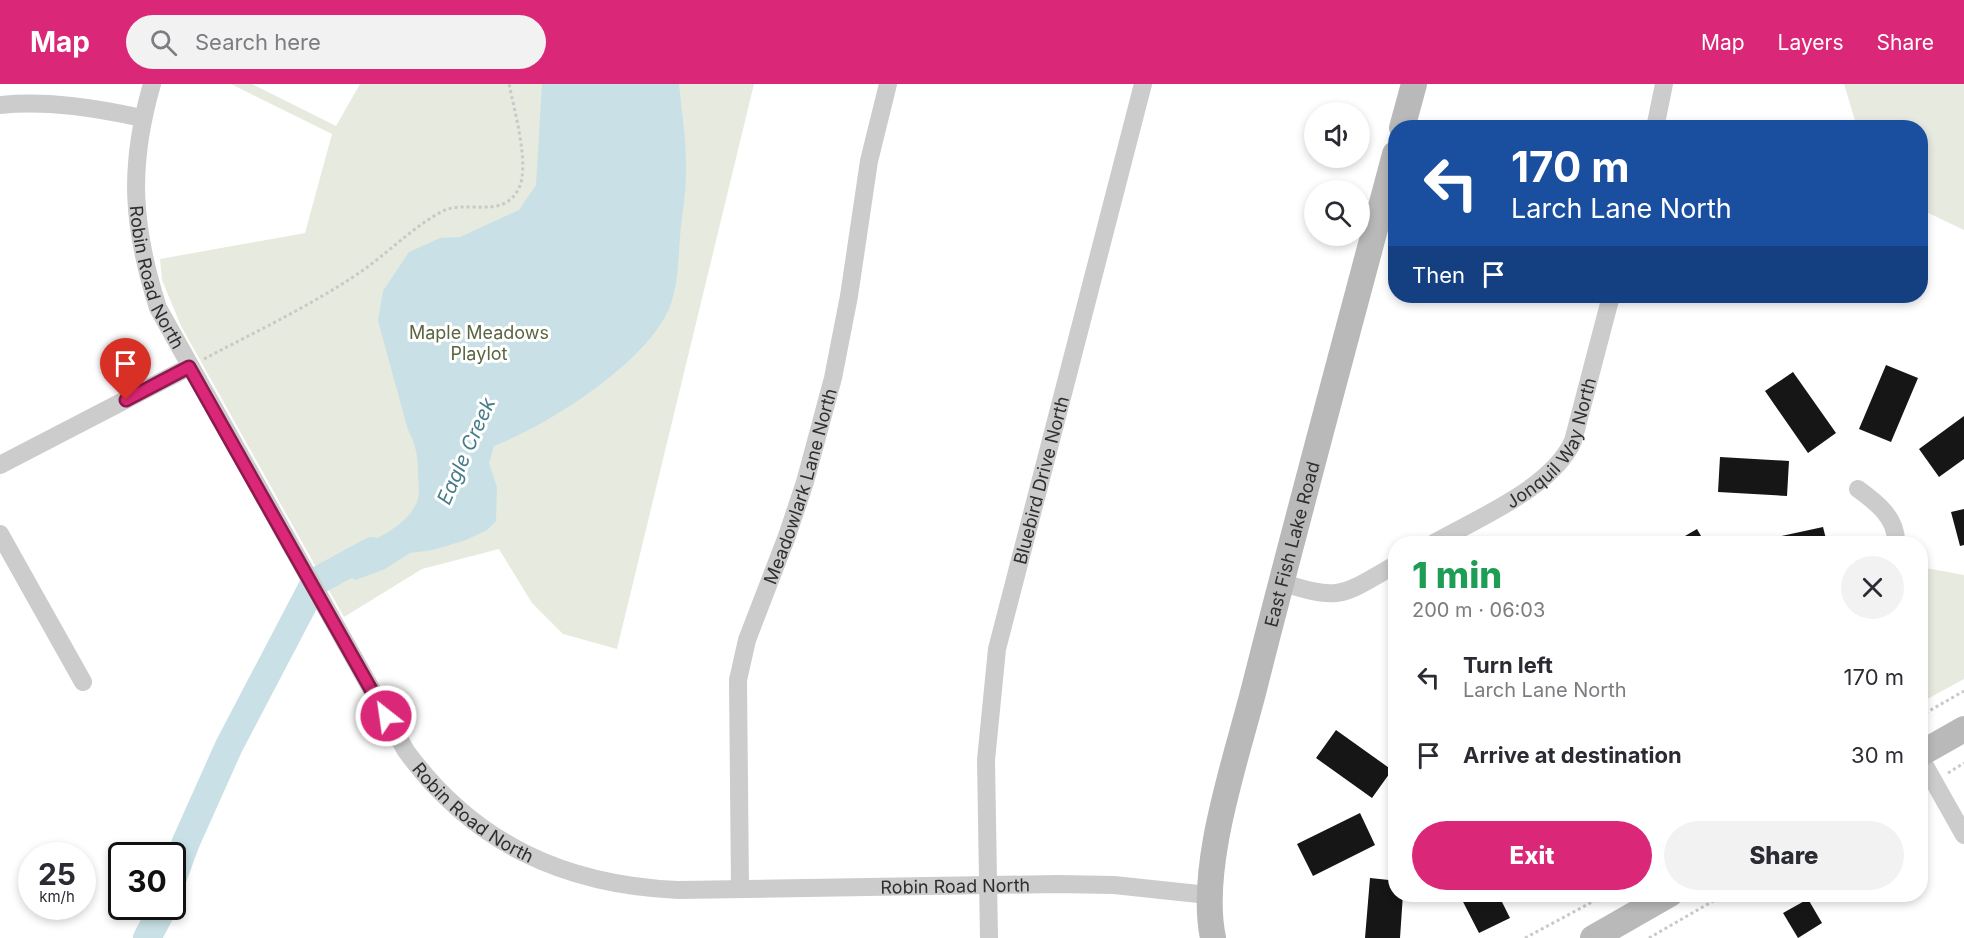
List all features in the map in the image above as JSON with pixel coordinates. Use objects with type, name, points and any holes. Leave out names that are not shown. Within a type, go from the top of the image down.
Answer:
[{"type":"street","name":"Robin Road North","points":[[152,84],[142,118],[135,175],[136,221],[144,265],[158,308],[406,751],[440,791],[472,820],[510,845],[549,865],[589,879],[633,888],[1114,885],[1208,896]]},
{"type":"street","name":"Meadowlark Lane North","points":[[740,888],[738,680],[747,640],[805,482],[833,378],[846,314],[867,171],[888,84]]},
{"type":"street","name":"Bluebird Drive North","points":[[989,938],[986,760],[997,649],[1143,84]]},
{"type":"street","points":[[1404,120],[1414,84]]},
{"type":"street","points":[[1657,120],[1664,84]]},
{"type":"street","points":[[0,105],[17,103],[70,106],[142,118]]},
{"type":"street","name":"East Fish Lake Road","points":[[1213,938],[1208,896],[1209,874],[1221,819],[1281,582],[1388,180]]},
{"type":"street","name":"Jonquil Way North","points":[[1446,536],[1540,482],[1566,456],[1573,441],[1609,303]]},
{"type":"street","points":[[0,465],[189,367]]},
{"type":"street","points":[[1858,489],[1880,505],[1887,514],[1896,536]]},
{"type":"street","points":[[0,534],[83,682]]},
{"type":"street","points":[[1281,582],[1317,594],[1331,595],[1357,587],[1388,569]]},
{"type":"street","points":[[1928,751],[1964,729]]},
{"type":"street","points":[[1928,770],[1964,835]]},
{"type":"street","points":[[1593,938],[1650,902]]},
{"type":"path","points":[[189,367],[328,293],[444,210],[498,207],[509,201],[519,187],[523,172],[509,84]]},
{"type":"path","points":[[1928,711],[1964,691]]},
{"type":"path","points":[[1525,938],[1591,902]]},
{"type":"path","points":[[1649,938],[1711,902]]},
{"type":"green space","name":"Maple Meadows Playlot","points":[[231,84],[252,84],[336,126],[360,84],[754,84],[617,649],[563,634],[532,603],[499,549],[422,569],[344,617],[181,326],[162,280],[160,259],[305,233],[332,134]]},
{"type":"green space","points":[[1844,84],[1964,84],[1964,230],[1928,213],[1928,120],[1855,120]]},
{"type":"green space","points":[[1928,568],[1964,575],[1964,679],[1928,699]]},
{"type":"water","points":[[542,84],[679,84],[685,141],[686,183],[677,275],[668,311],[656,331],[638,352],[592,391],[540,424],[494,446],[489,463],[497,487],[496,521],[487,530],[466,540],[433,550],[410,553],[385,569],[356,580],[337,570],[346,552],[366,544],[399,525],[414,508],[419,495],[416,451],[378,321],[383,291],[409,252],[440,238],[460,237],[519,210],[536,185]]},
{"type":"building","points":[[1886,365],[1918,378],[1891,442],[1859,429]]},
{"type":"building","points":[[1793,372],[1836,433],[1808,453],[1765,391]]},
{"type":"building","points":[[1964,416],[1964,459],[1939,477],[1919,449]]},
{"type":"building","points":[[1720,457],[1789,461],[1787,496],[1718,492]]},
{"type":"building","points":[[1964,509],[1964,545],[1960,546],[1951,512]]},
{"type":"building","points":[[1823,527],[1825,536],[1782,536]]},
{"type":"building","points":[[1697,529],[1701,536],[1685,536]]},
{"type":"building","points":[[1336,730],[1388,767],[1388,776],[1372,798],[1316,758]]},
{"type":"building","points":[[1360,813],[1375,845],[1313,876],[1297,844]]},
{"type":"building","points":[[1370,878],[1388,880],[1388,902],[1402,902],[1400,938],[1365,938]]},
{"type":"building","points":[[1463,902],[1502,902],[1510,918],[1479,933]]},
{"type":"building","points":[[1803,902],[1810,902],[1822,923],[1798,938],[1783,913]]},
{"type":"waterway","name":"Eagle Creek","points":[[186,842],[229,746],[315,582],[372,551]]},
{"type":"waterway","name":"Eagle Creek","points":[[147,938],[157,920]]},
{"type":"route","points":[[126,400],[189,367],[386,716]]}]
